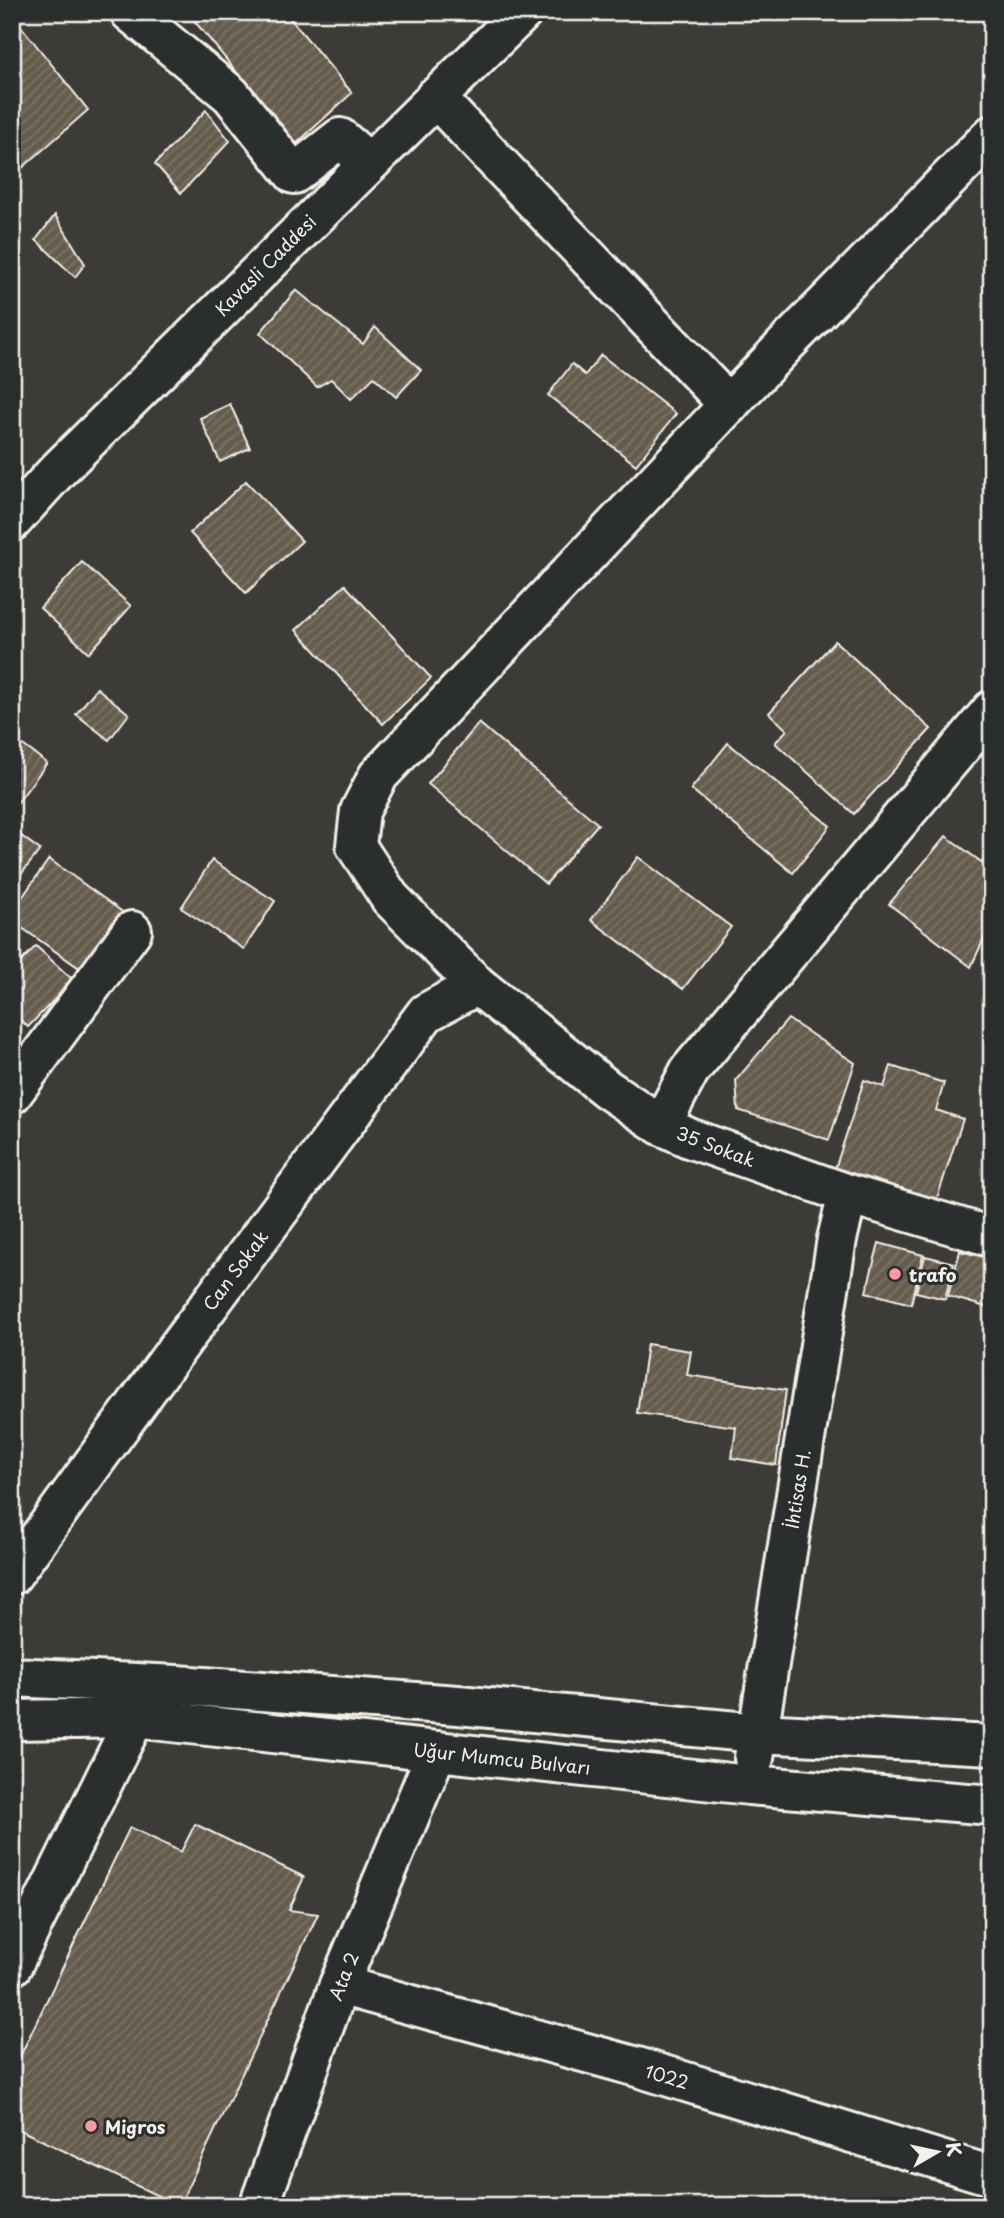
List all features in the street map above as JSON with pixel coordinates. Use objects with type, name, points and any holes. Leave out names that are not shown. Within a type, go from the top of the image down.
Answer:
[{"type":"street","points":[[130,12],[232,95],[294,174],[340,138],[369,163]]},
{"type":"street","name":"Kavasli Caddesi","points":[[15,512],[523,12]]},
{"type":"street","points":[[435,97],[729,405]]},
{"type":"street","name":"35 Sokak","points":[[992,135],[729,405],[378,776],[360,811],[356,846],[390,898],[477,985],[607,1088],[661,1125],[689,1138],[848,1194],[992,1237]]},
{"type":"street","points":[[661,1125],[690,1070],[992,710]]},
{"type":"street","points":[[12,1094],[132,931]]},
{"type":"street","name":"Can Sokak","points":[[12,1575],[426,1013],[477,985]]},
{"type":"street","name":"İhtisas H.","points":[[749,1785],[835,1252],[848,1194]]},
{"type":"street","points":[[12,1677],[177,1685],[458,1705],[758,1733],[992,1745]]},
{"type":"street","points":[[12,1966],[135,1718]]},
{"type":"street","name":"Uğur Mumcu Bulvarı","points":[[12,1720],[135,1718],[749,1785],[992,1805]]},
{"type":"street","name":"Ata 2","points":[[259,2206],[339,1985],[437,1751]]},
{"type":"street","name":"1022","points":[[339,1985],[634,2066],[992,2176]]},
{"type":"building","points":[[187,12],[285,12],[352,93],[296,144]]},
{"type":"building","points":[[12,15],[88,110],[12,177]]},
{"type":"building","points":[[206,110],[230,141],[181,193],[155,164]]},
{"type":"building","points":[[55,215],[85,264],[75,277],[36,240]]},
{"type":"building","points":[[296,290],[363,344],[375,327],[421,370],[396,397],[374,377],[351,399],[331,379],[317,387],[260,333]]},
{"type":"building","points":[[601,355],[676,414],[636,465],[548,395],[572,364],[585,375]]},
{"type":"building","points":[[230,404],[250,448],[220,462],[200,418]]},
{"type":"building","points":[[246,481],[302,541],[246,593],[190,533]]},
{"type":"building","points":[[82,562],[131,606],[89,653],[40,608]]},
{"type":"building","points":[[345,585],[431,678],[383,724],[296,630]]},
{"type":"building","points":[[835,641],[931,729],[854,814],[775,743],[787,730],[769,713]]},
{"type":"building","points":[[97,688],[129,714],[109,740],[76,714]]},
{"type":"building","points":[[479,723],[598,824],[546,884],[428,784]]},
{"type":"building","points":[[12,737],[47,763],[12,810]]},
{"type":"building","points":[[728,743],[830,826],[793,873],[691,789]]},
{"type":"building","points":[[12,829],[40,850],[12,886]]},
{"type":"building","points":[[946,836],[992,870],[992,921],[971,967],[889,904]]},
{"type":"building","points":[[638,857],[731,927],[683,989],[591,920]]},
{"type":"building","points":[[49,859],[128,916],[88,974],[12,921],[12,912]]},
{"type":"building","points":[[212,860],[275,901],[244,949],[181,908]]},
{"type":"building","points":[[36,946],[73,980],[28,1027],[12,1012],[12,971]]},
{"type":"building","points":[[788,1019],[855,1063],[829,1140],[738,1110],[736,1080]]},
{"type":"building","points":[[891,1066],[944,1083],[936,1110],[963,1119],[935,1205],[834,1172],[864,1080],[884,1087]]},
{"type":"building","name":"trafo","points":[[879,1243],[923,1255],[911,1304],[866,1292]]},
{"type":"building","points":[[960,1251],[992,1259],[992,1309],[948,1296]]},
{"type":"building","points":[[925,1256],[954,1263],[945,1299],[916,1292]]},
{"type":"building","points":[[647,1344],[691,1351],[687,1375],[786,1390],[776,1465],[732,1458],[736,1427],[637,1413]]},
{"type":"building","points":[[195,1824],[304,1877],[289,1910],[318,1914],[179,2206],[12,2126],[12,2073],[130,1827],[181,1852]]},
{"type":"place","name":"trafo","points":[[895,1274]]},
{"type":"place","name":"Migros","points":[[91,2126]]}]
